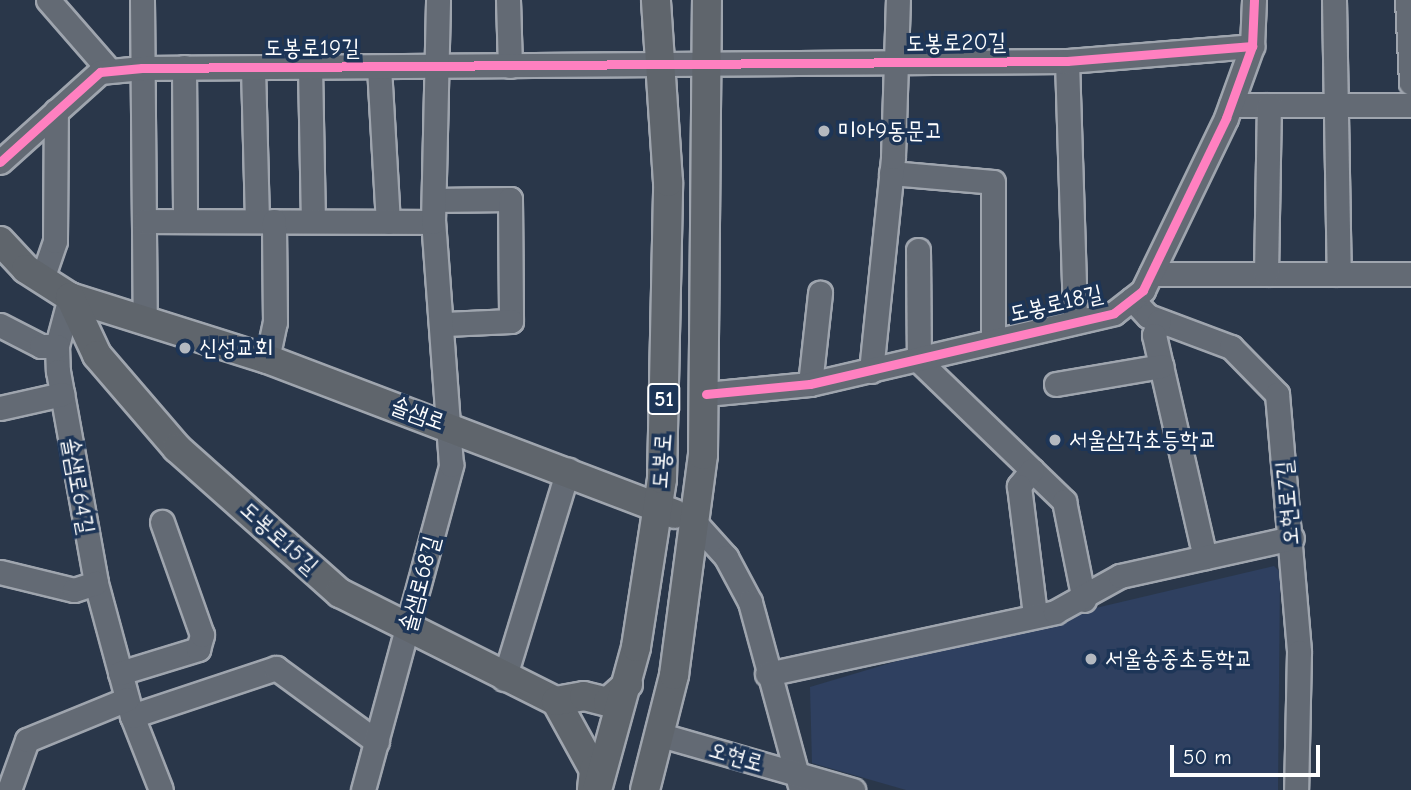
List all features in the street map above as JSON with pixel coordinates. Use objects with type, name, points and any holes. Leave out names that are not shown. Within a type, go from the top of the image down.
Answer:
[{"type":"main road","name":"도봉로","points":[[594,790],[628,684],[658,508],[668,182],[656,0]]},
{"type":"main road","name":"도봉로","points":[[645,790],[661,735],[698,526],[706,394],[707,0]]},
{"type":"main road","name":"솔샘로","points":[[0,241],[42,279],[70,297],[145,318],[267,359],[446,424],[568,470],[698,526]]},
{"type":"main road","name":"도봉로15길","points":[[70,297],[97,355],[177,447],[340,593],[504,679],[556,701]]},
{"type":"main road","points":[[594,790],[594,770],[556,701],[584,696],[608,702],[628,684]]},
{"type":"street","points":[[48,0],[110,71]]},
{"type":"street","points":[[142,0],[145,318]]},
{"type":"street","name":"솔샘로68길","points":[[359,788],[377,742],[451,466],[446,424],[445,324],[433,211],[439,67],[438,0]]},
{"type":"street","points":[[508,0],[510,66]]},
{"type":"street","points":[[871,371],[891,173],[899,63],[898,0]]},
{"type":"street","name":"도봉로18길","points":[[706,394],[810,384],[919,361],[993,338],[1114,313],[1132,299],[1151,274],[1231,105],[1252,46],[1254,0]]},
{"type":"street","points":[[1334,0],[1340,105],[1339,274]]},
{"type":"street","points":[[1407,0],[1411,83]]},
{"type":"street","name":"도봉로20길","points":[[659,64],[1067,61],[1252,46]]},
{"type":"street","name":"도봉로18길","points":[[1067,61],[1075,321]]},
{"type":"street","name":"도봉로19길","points":[[0,162],[100,72],[142,68],[659,64]]},
{"type":"street","name":"도봉로19길","points":[[310,67],[313,221]]},
{"type":"street","name":"도봉로19길","points":[[379,67],[388,222]]},
{"type":"street","points":[[184,68],[185,221]]},
{"type":"street","name":"도봉로19길","points":[[253,68],[265,221]]},
{"type":"street","points":[[1231,105],[1411,105]]},
{"type":"street","points":[[1266,274],[1269,105]]},
{"type":"street","points":[[42,279],[55,241],[56,111]]},
{"type":"street","points":[[891,173],[993,182],[993,338]]},
{"type":"street","points":[[145,221],[388,222],[433,211],[510,199],[511,321],[445,324]]},
{"type":"street","points":[[265,221],[275,322],[267,359]]},
{"type":"street","points":[[918,250],[919,361],[1064,501],[1084,600]]},
{"type":"street","points":[[1151,274],[1411,274]]},
{"type":"street","points":[[810,384],[820,293]]},
{"type":"street","name":"솔샘로64길","points":[[70,297],[57,346],[62,394],[96,583],[130,708],[161,790]]},
{"type":"street","name":"오현로7길","points":[[1132,299],[1159,321],[1231,347],[1277,394],[1292,538],[1299,652],[1296,790]]},
{"type":"street","points":[[1159,321],[1154,335],[1205,557]]},
{"type":"street","points":[[0,325],[41,345],[57,346]]},
{"type":"street","points":[[1056,384],[1161,366]]},
{"type":"street","points":[[0,408],[62,394]]},
{"type":"street","points":[[504,679],[568,470]]},
{"type":"street","points":[[1032,470],[1019,486],[1035,614]]},
{"type":"street","points":[[120,673],[198,649],[202,635],[162,522]]},
{"type":"street","points":[[698,526],[739,579],[799,782]]},
{"type":"street","points":[[767,674],[1035,614],[1084,600],[1120,576],[1292,538]]},
{"type":"street","points":[[0,572],[74,590],[96,583]]},
{"type":"street","points":[[9,790],[27,740],[130,708],[276,668],[377,742]]},
{"type":"street","name":"오현로","points":[[661,735],[799,782],[853,790]]},
{"type":"shaded area","name":"서울송중초등학교","points":[[1274,566],[1280,572],[1278,790],[906,790],[812,763],[810,687],[998,631]]},
{"type":"cycle path","points":[[706,394],[810,384],[1114,313],[1143,290],[1226,118],[1252,46],[1254,0]]},
{"type":"cycle path","points":[[0,162],[100,72],[142,68],[1067,61],[1252,46]]},
{"type":"place","name":"미아9동문고","points":[[824,131]]},
{"type":"place","name":"신성교회","points":[[185,348]]},
{"type":"place","name":"서울삼각초등학교","points":[[1055,440]]},
{"type":"place","name":"서울송중초등학교","points":[[1091,659]]}]
